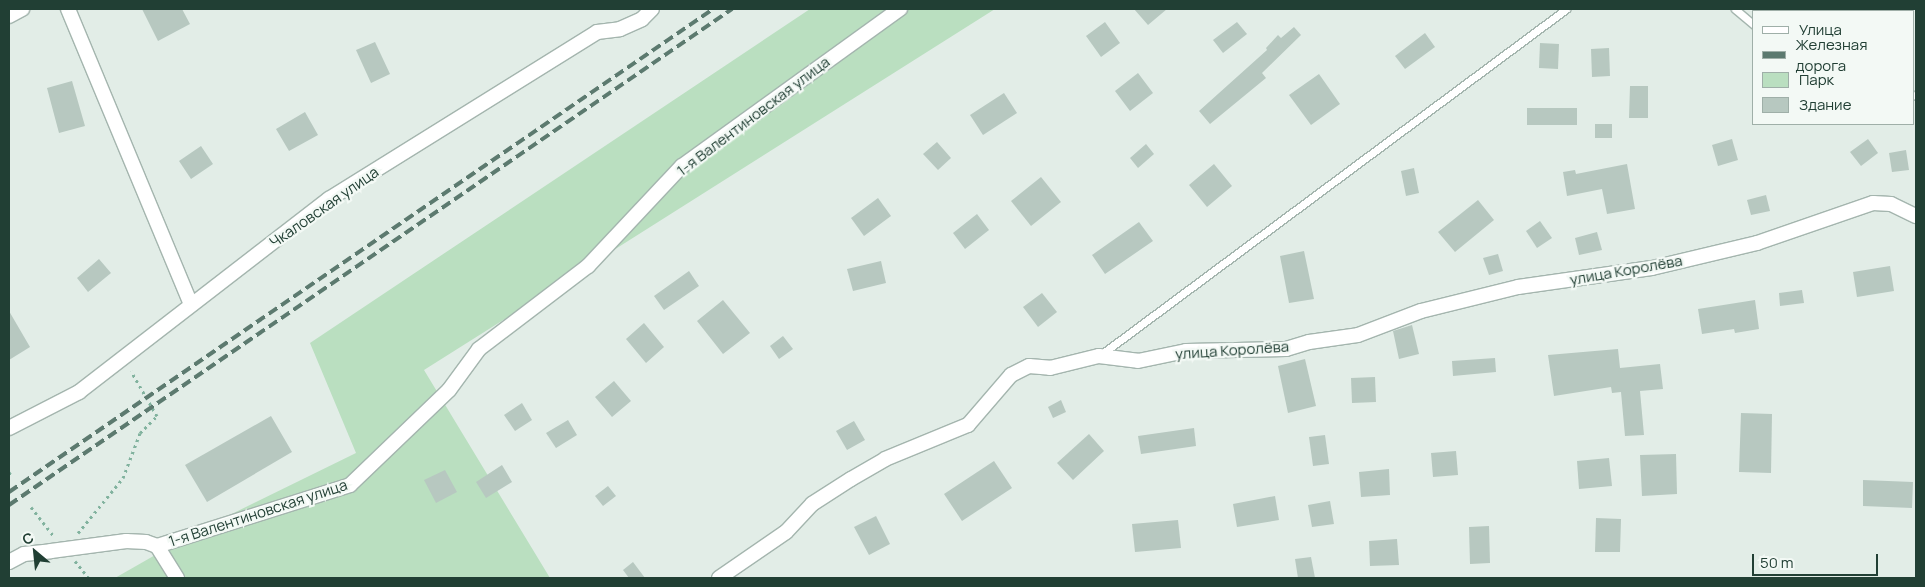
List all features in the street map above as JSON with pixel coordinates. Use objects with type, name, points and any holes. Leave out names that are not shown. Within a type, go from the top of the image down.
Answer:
[{"type":"street","points":[[9,16],[22,9]]},
{"type":"street","points":[[68,9],[191,304]]},
{"type":"street","name":"Чкаловская улица","points":[[9,428],[79,392],[191,304],[329,200],[597,32],[620,29],[642,19],[652,9]]},
{"type":"street","name":"1-я Валентиновская улица","points":[[157,546],[350,485],[449,390],[479,349],[588,266],[682,166],[900,9]]},
{"type":"street","name":"улица Королёва","points":[[719,578],[786,532],[812,504],[850,479],[885,459],[968,425],[1011,375],[1029,366],[1050,368],[1099,356],[1138,361],[1186,351],[1286,349],[1309,342],[1358,335],[1421,311],[1518,287],[1652,268],[1757,244],[1873,203],[1891,204],[1916,216]]},
{"type":"street","points":[[9,562],[24,554],[126,541],[157,546],[177,578]]},
{"type":"lane","points":[[1099,356],[1566,9]]},
{"type":"lane","points":[[1735,9],[1752,23]]},
{"type":"path","points":[[31,507],[65,549],[123,478],[140,433],[157,416],[137,386]]},
{"type":"green space","points":[[810,9],[995,9],[424,370],[550,578],[115,578],[199,530],[356,453],[310,343]]},
{"type":"building","points":[[142,9],[182,9],[190,24],[158,41]]},
{"type":"building","points":[[1134,9],[1167,9],[1148,25]]},
{"type":"building","points":[[1105,22],[1120,43],[1101,57],[1086,36]]},
{"type":"building","points":[[1237,22],[1247,34],[1223,53],[1213,40]]},
{"type":"building","points":[[1294,27],[1301,35],[1262,73],[1266,78],[1210,124],[1199,111],[1267,50],[1266,48],[1278,35],[1281,38]]},
{"type":"building","points":[[1425,33],[1435,47],[1405,69],[1395,56]]},
{"type":"building","points":[[375,42],[390,74],[371,83],[356,50]]},
{"type":"building","points":[[1540,43],[1559,44],[1558,69],[1539,68]]},
{"type":"building","points":[[1609,48],[1610,76],[1592,77],[1591,49]]},
{"type":"building","points":[[1138,73],[1153,93],[1130,111],[1115,91]]},
{"type":"building","points":[[1319,74],[1340,104],[1311,125],[1289,95]]},
{"type":"building","points":[[72,81],[85,126],[59,133],[47,88]]},
{"type":"building","points":[[1630,86],[1648,86],[1648,118],[1629,118]]},
{"type":"building","points":[[1004,93],[1017,113],[983,135],[970,115]]},
{"type":"building","points":[[1527,108],[1577,108],[1577,125],[1527,125]]},
{"type":"building","points":[[305,112],[318,135],[289,151],[276,129]]},
{"type":"building","points":[[1595,124],[1612,124],[1612,138],[1595,138]]},
{"type":"building","points":[[1732,139],[1738,160],[1718,166],[1712,145]]},
{"type":"building","points":[[1868,139],[1878,153],[1861,166],[1850,152]]},
{"type":"building","points":[[937,142],[951,158],[938,170],[923,154]]},
{"type":"building","points":[[1146,144],[1154,154],[1138,168],[1130,158]]},
{"type":"building","points":[[201,146],[213,164],[191,179],[179,161]]},
{"type":"building","points":[[1906,150],[1909,170],[1892,172],[1889,153]]},
{"type":"building","points":[[1214,164],[1232,186],[1207,207],[1189,185]]},
{"type":"building","points":[[1627,164],[1635,209],[1607,214],[1602,189],[1567,196],[1563,172],[1575,170],[1576,174]]},
{"type":"building","points":[[1414,168],[1419,193],[1406,196],[1401,171]]},
{"type":"building","points":[[1041,177],[1061,202],[1031,226],[1011,201]]},
{"type":"building","points":[[1766,195],[1770,211],[1751,215],[1747,200]]},
{"type":"building","points":[[878,198],[891,216],[864,236],[851,218]]},
{"type":"building","points":[[1478,200],[1494,220],[1455,252],[1438,232]]},
{"type":"building","points":[[977,214],[989,230],[965,249],[953,233]]},
{"type":"building","points":[[1540,221],[1552,238],[1537,248],[1526,231]]},
{"type":"building","points":[[1139,222],[1153,241],[1105,274],[1092,255]]},
{"type":"building","points":[[1597,232],[1602,250],[1579,255],[1575,238]]},
{"type":"building","points":[[1304,251],[1314,299],[1289,303],[1280,256]]},
{"type":"building","points":[[1498,254],[1503,271],[1489,275],[1483,258]]},
{"type":"building","points":[[99,259],[111,273],[88,292],[77,278]]},
{"type":"building","points":[[881,261],[886,283],[853,291],[847,269]]},
{"type":"building","points":[[1890,266],[1894,291],[1857,297],[1853,272]]},
{"type":"building","points":[[689,271],[699,286],[664,310],[654,296]]},
{"type":"building","points":[[1802,290],[1804,303],[1780,306],[1779,293]]},
{"type":"building","points":[[1042,293],[1057,312],[1038,327],[1023,307]]},
{"type":"building","points":[[723,300],[750,333],[723,354],[697,321]]},
{"type":"building","points":[[1755,300],[1759,329],[1735,333],[1734,329],[1702,334],[1698,309]]},
{"type":"building","points":[[9,311],[30,347],[9,360]]},
{"type":"building","points":[[644,323],[664,347],[646,363],[626,339]]},
{"type":"building","points":[[1412,325],[1419,354],[1399,359],[1393,331]]},
{"type":"building","points":[[783,336],[793,349],[779,359],[770,346]]},
{"type":"building","points":[[1618,349],[1620,368],[1660,364],[1663,389],[1640,391],[1644,435],[1625,436],[1621,392],[1612,393],[1611,387],[1554,396],[1548,355]]},
{"type":"building","points":[[1495,358],[1496,372],[1453,376],[1452,361]]},
{"type":"building","points":[[1305,359],[1316,406],[1288,413],[1278,366]]},
{"type":"building","points":[[1375,377],[1376,402],[1352,403],[1351,378]]},
{"type":"building","points":[[614,381],[631,401],[612,417],[595,397]]},
{"type":"building","points":[[1061,400],[1066,412],[1053,418],[1048,407]]},
{"type":"building","points":[[522,403],[532,420],[515,431],[504,415]]},
{"type":"building","points":[[1741,413],[1772,414],[1771,473],[1739,472]]},
{"type":"building","points":[[271,416],[292,452],[207,502],[185,465]]},
{"type":"building","points":[[568,420],[577,435],[556,448],[546,433]]},
{"type":"building","points":[[854,421],[865,440],[847,450],[836,431]]},
{"type":"building","points":[[1194,428],[1196,446],[1141,454],[1138,436]]},
{"type":"building","points":[[1089,434],[1104,451],[1073,480],[1057,463]]},
{"type":"building","points":[[1325,435],[1329,464],[1313,466],[1309,437]]},
{"type":"building","points":[[1456,451],[1458,475],[1433,477],[1431,453]]},
{"type":"building","points":[[1676,454],[1677,494],[1642,496],[1640,455]]},
{"type":"building","points":[[1609,458],[1612,486],[1579,489],[1577,461]]},
{"type":"building","points":[[994,461],[1012,488],[962,521],[944,494]]},
{"type":"building","points":[[502,465],[512,482],[486,498],[476,482]]},
{"type":"building","points":[[1389,469],[1390,495],[1361,497],[1359,472]]},
{"type":"building","points":[[445,470],[457,492],[436,503],[424,480]]},
{"type":"building","points":[[1863,480],[1913,482],[1912,508],[1863,506]]},
{"type":"building","points":[[608,486],[616,496],[603,506],[595,496]]},
{"type":"building","points":[[1275,496],[1279,520],[1237,527],[1233,504]]},
{"type":"building","points":[[1330,501],[1334,524],[1312,527],[1308,505]]},
{"type":"building","points":[[876,516],[890,544],[869,555],[854,527]]},
{"type":"building","points":[[1596,518],[1621,519],[1620,552],[1595,552]]},
{"type":"building","points":[[1178,520],[1181,548],[1135,552],[1132,524]]},
{"type":"building","points":[[1489,526],[1490,563],[1470,564],[1469,527]]},
{"type":"building","points":[[1397,539],[1399,565],[1370,566],[1369,541]]},
{"type":"building","points":[[1311,557],[1315,578],[1298,578],[1295,559]]},
{"type":"building","points":[[633,562],[645,578],[629,578],[623,570]]},
{"type":"railway","points":[[9,492],[713,9]]},
{"type":"railway","points":[[9,505],[732,9]]}]
